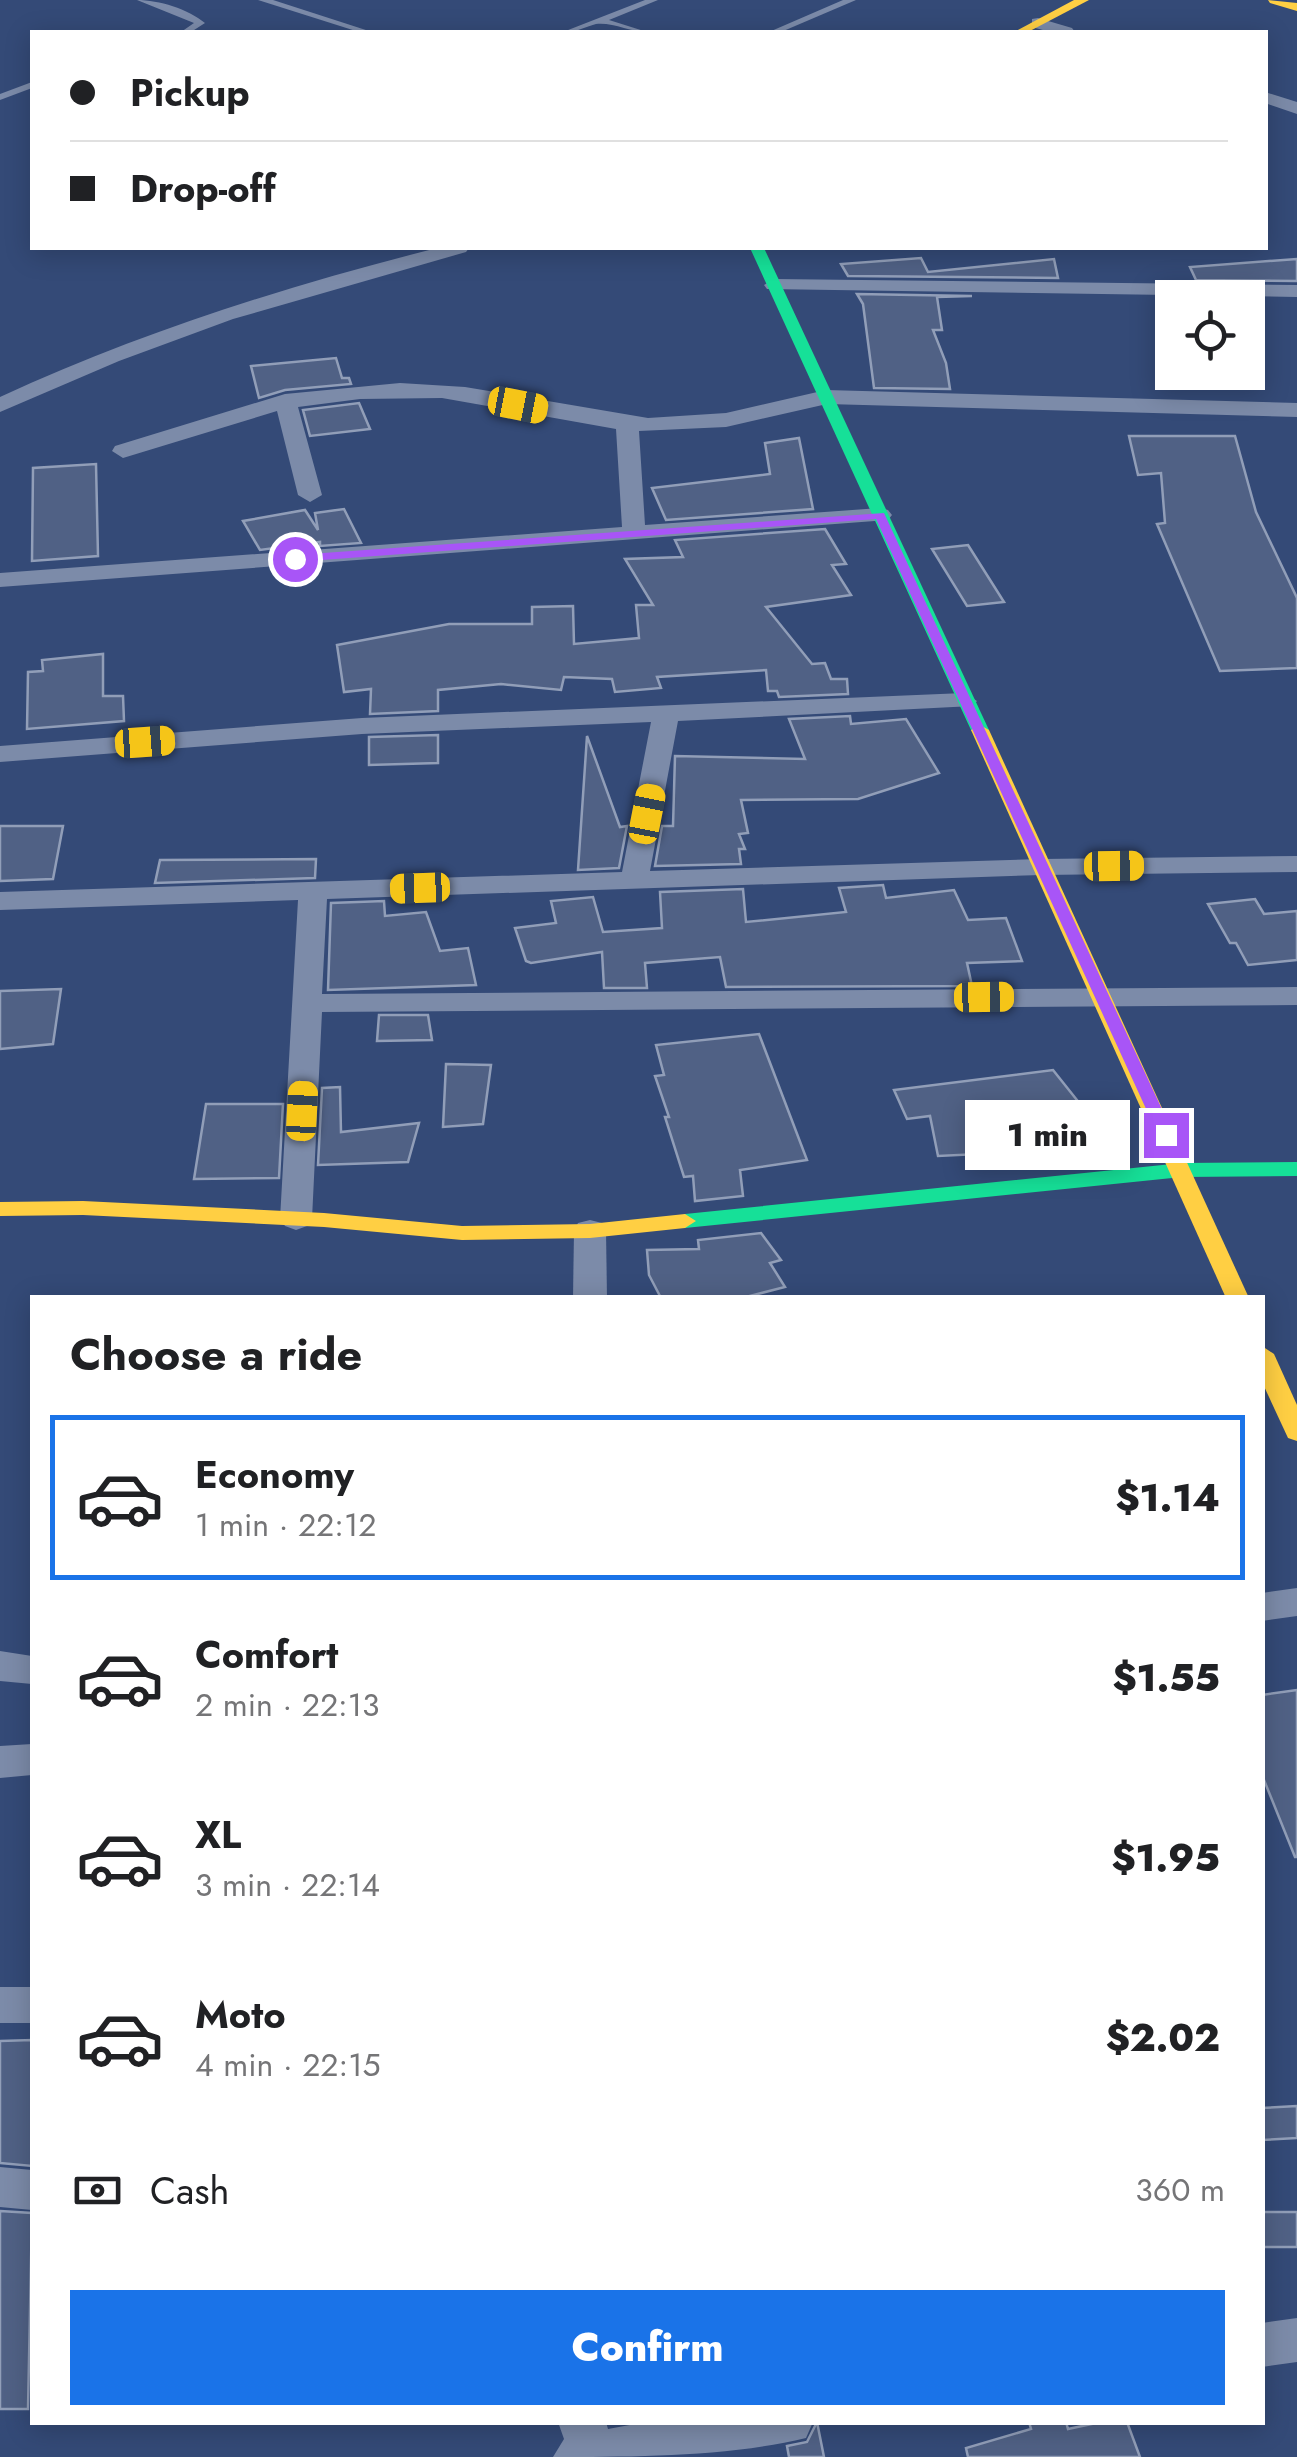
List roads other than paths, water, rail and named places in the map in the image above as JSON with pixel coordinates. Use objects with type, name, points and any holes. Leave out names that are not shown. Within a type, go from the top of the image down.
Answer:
[{"type":"street","points":[[1029,28],[1083,0]]},
{"type":"street","points":[[1274,0],[1297,6]]},
{"type":"street","points":[[1268,99],[1297,108]]},
{"type":"street","points":[[0,405],[150,338],[316,284],[451,250]]},
{"type":"street","points":[[759,250],[1041,868],[1104,996],[1237,1295]]},
{"type":"street","points":[[774,285],[1297,291]]},
{"type":"street","points":[[123,451],[202,422],[285,401],[356,391],[445,392],[627,424],[702,422],[780,411],[826,397],[1297,410]]},
{"type":"street","points":[[285,401],[310,495]]},
{"type":"street","points":[[627,424],[634,533]]},
{"type":"street","points":[[0,580],[880,515]]},
{"type":"street","points":[[0,754],[362,726],[964,701]]},
{"type":"street","points":[[634,881],[666,713]]},
{"type":"street","points":[[0,901],[1041,868],[1297,864]]},
{"type":"street","points":[[296,1219],[313,891]]},
{"type":"street","points":[[307,1003],[1297,996]]},
{"type":"street","points":[[0,1208],[83,1208],[296,1219],[462,1234],[590,1231],[1182,1170],[1297,1169]]},
{"type":"street","points":[[590,1231],[590,1295]]},
{"type":"street","points":[[1265,1362],[1293,1414]]},
{"type":"street","points":[[1265,1607],[1297,1602]]},
{"type":"street","points":[[0,1666],[30,1670]]},
{"type":"street","points":[[0,1762],[30,1760]]},
{"type":"street","points":[[0,2004],[30,2005]]},
{"type":"street","points":[[0,2186],[30,2190]]},
{"type":"street","points":[[1265,2345],[1297,2340]]},
{"type":"street","points":[[584,2445],[763,2425]]},
{"type":"lane","points":[[142,0],[200,23],[188,30]]},
{"type":"lane","points":[[263,0],[360,30]]},
{"type":"lane","points":[[574,30],[653,0]]},
{"type":"lane","points":[[779,30],[851,0]]},
{"type":"lane","points":[[602,21],[635,30]]},
{"type":"lane","points":[[0,97],[30,87]]}]
